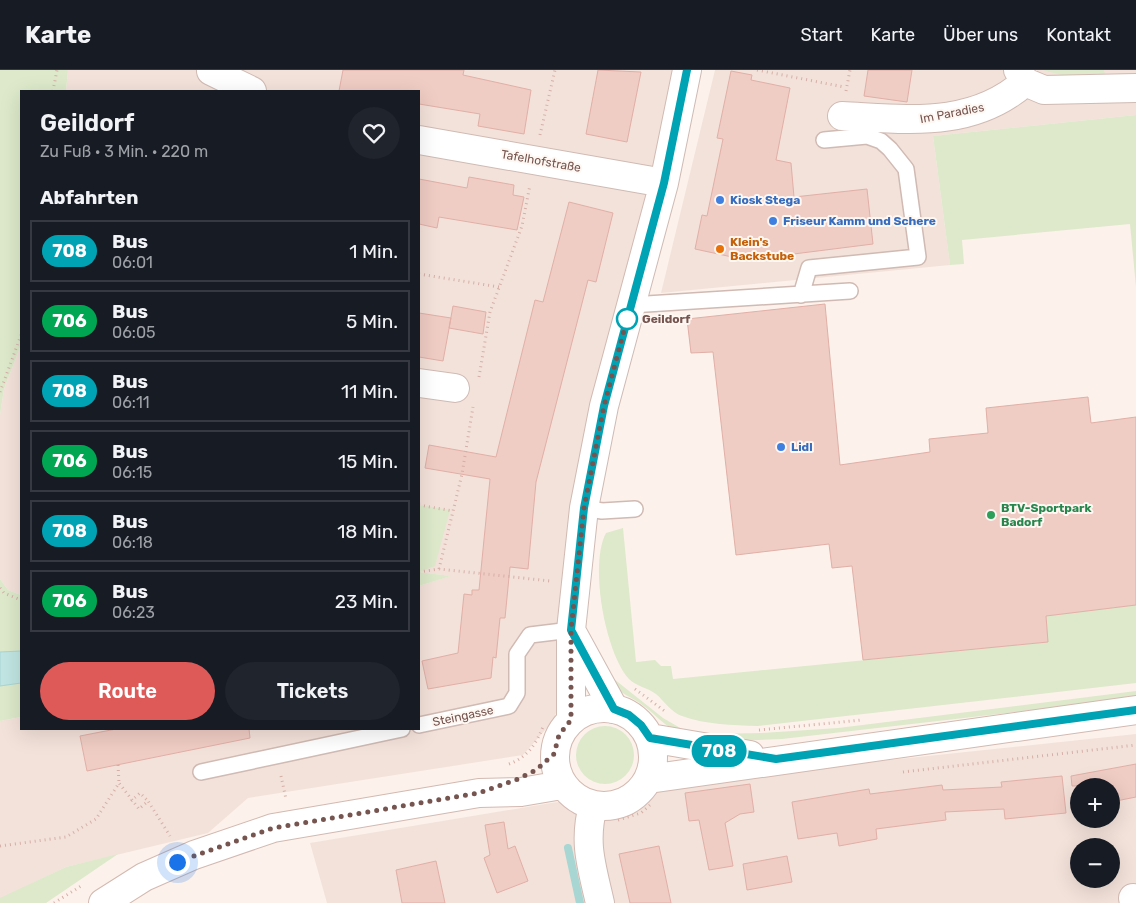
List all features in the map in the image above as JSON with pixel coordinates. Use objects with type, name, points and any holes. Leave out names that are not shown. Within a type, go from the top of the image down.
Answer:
[{"type":"street","points":[[571,720],[571,630],[584,508],[604,406],[664,183],[687,70]]},
{"type":"street","name":"Im Paradies","points":[[842,116],[926,120],[983,109],[1008,97],[1021,76],[1044,90],[1136,88]]},
{"type":"street","points":[[210,77],[249,90]]},
{"type":"street","name":"Tafelhofstraße","points":[[420,140],[664,183]]},
{"type":"street","points":[[420,383],[469,391]]},
{"type":"street","points":[[571,630],[614,709]]},
{"type":"street","points":[[651,791],[653,758],[650,738],[641,725],[629,715],[614,709],[599,708],[584,712],[571,720],[559,735],[554,754],[556,770],[562,785],[575,798],[593,806],[610,807],[626,802],[640,792],[651,791],[776,759],[1136,710]]},
{"type":"street","points":[[650,738],[776,759]]},
{"type":"street","points":[[479,793],[518,779],[536,770],[554,754]]},
{"type":"street","points":[[103,903],[144,877],[194,855],[273,828],[479,793],[521,792],[562,785]]},
{"type":"street","points":[[593,806],[587,844],[600,903]]},
{"type":"lane","points":[[800,295],[809,268],[918,257],[906,169],[890,149],[881,141],[867,136],[824,140]]},
{"type":"lane","points":[[631,305],[850,291]]},
{"type":"lane","points":[[584,508],[602,510],[635,509]]},
{"type":"lane","name":"Steingasse","points":[[420,725],[509,706],[517,693],[517,654],[530,635],[571,630]]},
{"type":"lane","points":[[201,772],[397,730]]},
{"type":"path","points":[[53,90],[57,70]]},
{"type":"path","points":[[439,569],[453,511],[469,391],[490,312],[522,226],[555,70]]},
{"type":"path","points":[[757,70],[846,88]]},
{"type":"path","points":[[420,274],[499,287]]},
{"type":"path","points":[[0,392],[20,339]]},
{"type":"path","points":[[420,505],[453,511]]},
{"type":"path","points":[[420,572],[439,569],[575,583]]},
{"type":"path","points":[[0,588],[4,593],[20,600]]},
{"type":"path","points":[[595,674],[614,672],[672,717]]},
{"type":"path","points":[[118,765],[119,783],[138,809],[148,801]]},
{"type":"path","points":[[0,846],[66,837],[96,819],[119,783]]},
{"type":"path","points":[[587,844],[599,845],[605,830],[618,820],[641,813],[651,791]]},
{"type":"path","points":[[132,801],[140,793],[148,801],[168,832]]},
{"type":"shaded area","points":[[68,70],[687,70],[631,305],[562,691],[554,720],[523,755],[248,798],[208,833],[66,867],[0,899],[0,721],[20,717],[20,730],[420,730],[420,586],[450,576],[420,572],[420,90],[66,90]]},
{"type":"shaded area","points":[[715,70],[1136,70],[1136,115],[933,136],[950,265],[661,293]]},
{"type":"shaded area","points":[[20,348],[20,595],[8,590],[0,579],[0,415],[4,389]]},
{"type":"shaded area","points":[[1136,734],[1136,903],[327,903],[310,843],[551,803],[785,771]]},
{"type":"green space","points":[[0,70],[68,70],[66,90],[20,90],[20,348],[4,389],[0,415]]},
{"type":"green space","points":[[1043,70],[1104,70],[1105,76],[1061,75]]},
{"type":"green space","points":[[1136,115],[1136,287],[1130,224],[962,240],[964,264],[950,265],[933,136]]},
{"type":"green space","points":[[420,505],[450,510],[435,566],[420,572]]},
{"type":"green space","points":[[623,528],[636,662],[655,660],[661,666],[671,666],[673,679],[1048,642],[1046,616],[1136,605],[1136,683],[758,726],[720,724],[691,719],[675,712],[656,694],[629,679],[620,667],[613,650],[602,608],[599,565],[601,547],[606,533]]},
{"type":"green space","points":[[420,572],[451,576],[420,586]]},
{"type":"green space","points":[[0,579],[8,590],[20,595],[20,717],[0,721]]},
{"type":"green space","points":[[614,679],[663,718],[682,729],[684,734],[666,725],[618,689],[610,681]]},
{"type":"green space","points":[[1136,691],[1136,698],[782,739],[732,741],[701,734],[762,733],[838,728]]},
{"type":"green space","points":[[605,726],[616,728],[629,739],[634,755],[632,766],[621,779],[605,784],[594,782],[581,771],[576,755],[578,744],[589,731]]},
{"type":"green space","points":[[118,854],[46,903],[0,903],[0,898],[66,867]]},
{"type":"water","points":[[20,651],[20,683],[0,686],[0,652]]},
{"type":"building","points":[[343,70],[464,70],[463,75],[531,90],[524,134],[478,126],[480,114],[420,104],[420,90],[339,90]]},
{"type":"building","points":[[598,70],[641,72],[627,142],[586,134]]},
{"type":"building","points":[[868,70],[912,70],[907,102],[864,96]]},
{"type":"building","points":[[731,71],[752,75],[751,80],[790,88],[776,160],[791,163],[794,197],[867,189],[873,244],[746,260],[695,249],[702,215],[707,216],[723,139],[717,138]]},
{"type":"building","points":[[469,177],[514,185],[513,195],[524,197],[517,230],[439,217],[437,228],[420,224],[420,179],[467,188]]},
{"type":"building","points":[[569,202],[613,213],[596,282],[588,280],[536,482],[528,569],[510,567],[505,618],[500,618],[496,658],[493,657],[491,678],[428,689],[422,661],[458,653],[464,594],[472,595],[472,590],[479,590],[490,479],[425,468],[429,445],[496,457],[535,300],[543,302]]},
{"type":"building","name":"BTV-Sportpark Badorf","points":[[825,304],[840,465],[930,452],[929,439],[988,433],[986,408],[1088,397],[1091,423],[1136,417],[1136,605],[1046,616],[1048,642],[863,660],[852,566],[832,568],[829,544],[736,555],[713,352],[691,353],[687,319]]},
{"type":"building","points":[[453,306],[486,312],[483,334],[449,328]]},
{"type":"building","points":[[420,313],[451,318],[443,361],[420,357]]},
{"type":"building","points":[[111,730],[249,730],[250,738],[87,771],[80,736]]},
{"type":"building","points":[[1136,764],[1136,797],[1120,800],[1120,778],[1071,778],[1071,776]]},
{"type":"building","points":[[1062,776],[1066,813],[1005,819],[1004,809],[945,812],[946,820],[876,829],[877,839],[839,846],[837,833],[798,839],[792,802],[869,789],[870,794],[942,785],[943,790],[1002,787],[1001,782]]},
{"type":"building","points":[[750,784],[754,812],[740,814],[725,823],[733,866],[709,870],[699,820],[689,821],[685,793]]},
{"type":"building","points":[[504,822],[508,849],[515,846],[528,881],[497,893],[484,858],[490,855],[485,825]]},
{"type":"building","points":[[659,846],[671,903],[630,903],[619,854]]},
{"type":"building","points":[[787,856],[792,882],[747,890],[743,864]]},
{"type":"building","points":[[436,861],[445,903],[402,903],[396,870]]},
{"type":"waterway","points":[[568,848],[580,903]]},
{"type":"bus line","name":"708","points":[[687,70],[664,183],[604,406],[584,508],[575,583],[571,630],[614,709],[629,715],[641,725],[650,738],[776,759],[1136,710]]},
{"type":"place","name":"Kiosk Stega","points":[[720,200]]},
{"type":"place","name":"Friseur Kamm und Schere","points":[[773,221]]},
{"type":"place","name":"Klein's Backstube","points":[[720,249]]},
{"type":"place","name":"Geildorf","points":[[627,319]]},
{"type":"place","name":"Lidl","points":[[781,447]]},
{"type":"place","name":"BTV-Sportpark Badorf","points":[[991,515]]},
{"type":"route","points":[[177,862],[273,828],[479,793],[518,779],[536,770],[554,754],[559,735],[571,720],[571,630],[584,508],[604,406],[627,319]]}]
